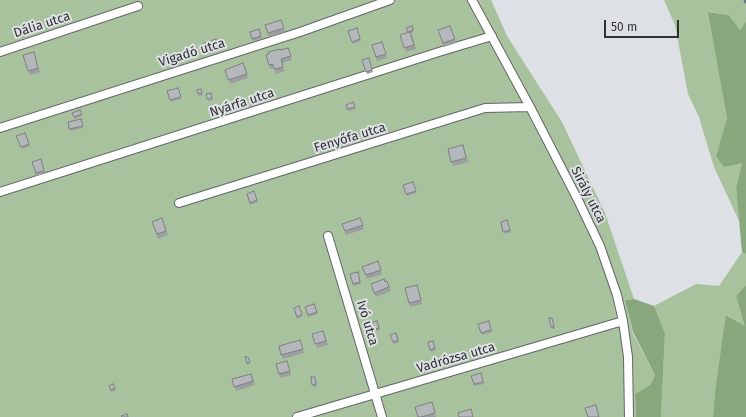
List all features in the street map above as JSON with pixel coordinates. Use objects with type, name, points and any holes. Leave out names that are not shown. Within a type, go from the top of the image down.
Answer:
[{"type":"street","name":"Vigadó utca","points":[[0,128],[300,32],[390,0]]},
{"type":"street","name":"Sirály utca","points":[[472,0],[530,107],[600,246],[618,295],[623,321],[628,357],[629,417]]},
{"type":"street","name":"Dália utca","points":[[0,52],[138,6]]},
{"type":"street","name":"Nyárfa utca","points":[[0,192],[492,36]]},
{"type":"street","name":"Fenyőfa utca","points":[[179,203],[485,108],[530,107]]},
{"type":"street","name":"Ivó utca","points":[[328,236],[382,417]]},
{"type":"street","name":"Vadrózsa utca","points":[[296,417],[623,321]]},
{"type":"green space","points":[[0,0],[491,0],[507,36],[562,122],[605,213],[634,299],[625,300],[633,334],[655,375],[650,385],[635,394],[636,417],[0,417]]},
{"type":"green space","points":[[664,0],[746,0],[746,21],[740,30],[729,15],[709,12],[727,118],[716,156],[742,163],[736,188],[739,221],[714,167],[699,117],[688,94],[675,25]]},
{"type":"green space","points":[[708,12],[729,15],[740,30],[746,21],[746,254],[742,252],[736,188],[742,163],[724,167],[716,156],[727,118]]},
{"type":"green space","points":[[742,252],[746,254],[746,285],[736,296],[746,327],[727,315],[715,391],[713,417],[661,417],[665,333],[654,306],[696,284],[719,286]]},
{"type":"green space","points":[[746,285],[746,417],[713,417],[715,391],[726,315],[745,326],[736,296]]},
{"type":"green space","points":[[634,299],[654,306],[665,333],[661,417],[636,417],[635,394],[650,385],[655,375],[633,332],[625,300]]},
{"type":"building","points":[[281,20],[284,28],[268,33],[265,25]]},
{"type":"building","points":[[412,26],[413,30],[408,32],[406,28]]},
{"type":"building","points":[[450,26],[455,39],[443,43],[438,30]]},
{"type":"building","points":[[357,28],[360,39],[352,42],[348,31]]},
{"type":"building","points":[[259,29],[261,36],[252,39],[250,32]]},
{"type":"building","points":[[410,32],[414,45],[404,48],[400,35]]},
{"type":"building","points":[[216,39],[217,44],[205,48],[204,43]]},
{"type":"building","points":[[382,42],[386,54],[376,57],[372,45]]},
{"type":"building","points":[[288,48],[291,56],[281,59],[283,67],[274,69],[273,64],[269,65],[266,55],[269,54],[268,52]]},
{"type":"building","points":[[34,52],[38,68],[28,71],[23,55]]},
{"type":"building","points":[[369,58],[372,70],[366,72],[362,60]]},
{"type":"building","points":[[243,63],[247,74],[228,80],[225,70]]},
{"type":"building","points":[[178,88],[181,97],[170,100],[167,91]]},
{"type":"building","points":[[201,89],[202,93],[198,94],[197,90]]},
{"type":"building","points":[[211,93],[212,98],[207,99],[206,94]]},
{"type":"building","points":[[353,102],[355,107],[347,109],[346,105]]},
{"type":"building","points":[[80,110],[82,114],[74,117],[72,113]]},
{"type":"building","points":[[81,119],[83,126],[69,129],[68,122]]},
{"type":"building","points":[[25,133],[29,144],[21,147],[16,136]]},
{"type":"building","points":[[463,145],[466,158],[451,162],[448,149]]},
{"type":"building","points":[[41,159],[44,171],[36,173],[32,162]]},
{"type":"building","points":[[413,182],[416,191],[406,194],[403,185]]},
{"type":"building","points":[[254,191],[257,200],[250,203],[247,194]]},
{"type":"building","points":[[162,218],[166,231],[157,234],[152,222]]},
{"type":"building","points":[[360,218],[363,225],[345,231],[342,224]]},
{"type":"building","points":[[507,220],[510,230],[503,232],[501,222]]},
{"type":"building","points":[[378,261],[381,270],[366,275],[362,267]]},
{"type":"building","points":[[358,272],[360,282],[353,284],[350,274]]},
{"type":"building","points":[[384,279],[385,282],[387,281],[389,287],[374,293],[371,284]]},
{"type":"building","points":[[417,285],[421,300],[409,303],[405,288]]},
{"type":"building","points":[[314,304],[317,312],[308,315],[305,307]]},
{"type":"building","points":[[299,306],[302,314],[297,317],[294,308]]},
{"type":"building","points":[[549,318],[552,318],[554,327],[551,327]]},
{"type":"building","points":[[377,321],[379,328],[372,330],[370,323]]},
{"type":"building","points":[[489,321],[491,330],[481,333],[478,324]]},
{"type":"building","points":[[323,331],[326,341],[315,344],[312,334]]},
{"type":"building","points":[[396,333],[398,340],[393,342],[390,335]]},
{"type":"building","points":[[300,340],[303,349],[281,355],[279,346]]},
{"type":"building","points":[[433,341],[435,348],[430,350],[428,342]]},
{"type":"building","points":[[245,357],[248,357],[250,362],[247,363]]},
{"type":"building","points":[[287,361],[290,371],[279,374],[276,364]]},
{"type":"building","points":[[481,373],[483,382],[474,384],[471,376]]},
{"type":"building","points":[[251,374],[253,381],[234,387],[232,379]]},
{"type":"building","points":[[311,377],[315,377],[316,384],[312,385]]},
{"type":"building","points":[[113,384],[115,388],[111,390],[109,386]]},
{"type":"building","points":[[432,402],[435,413],[418,417],[415,407]]},
{"type":"building","points":[[596,405],[599,417],[588,417],[585,408]]},
{"type":"building","points":[[471,409],[473,417],[459,417],[458,413]]},
{"type":"building","points":[[127,414],[128,417],[121,416]]}]
